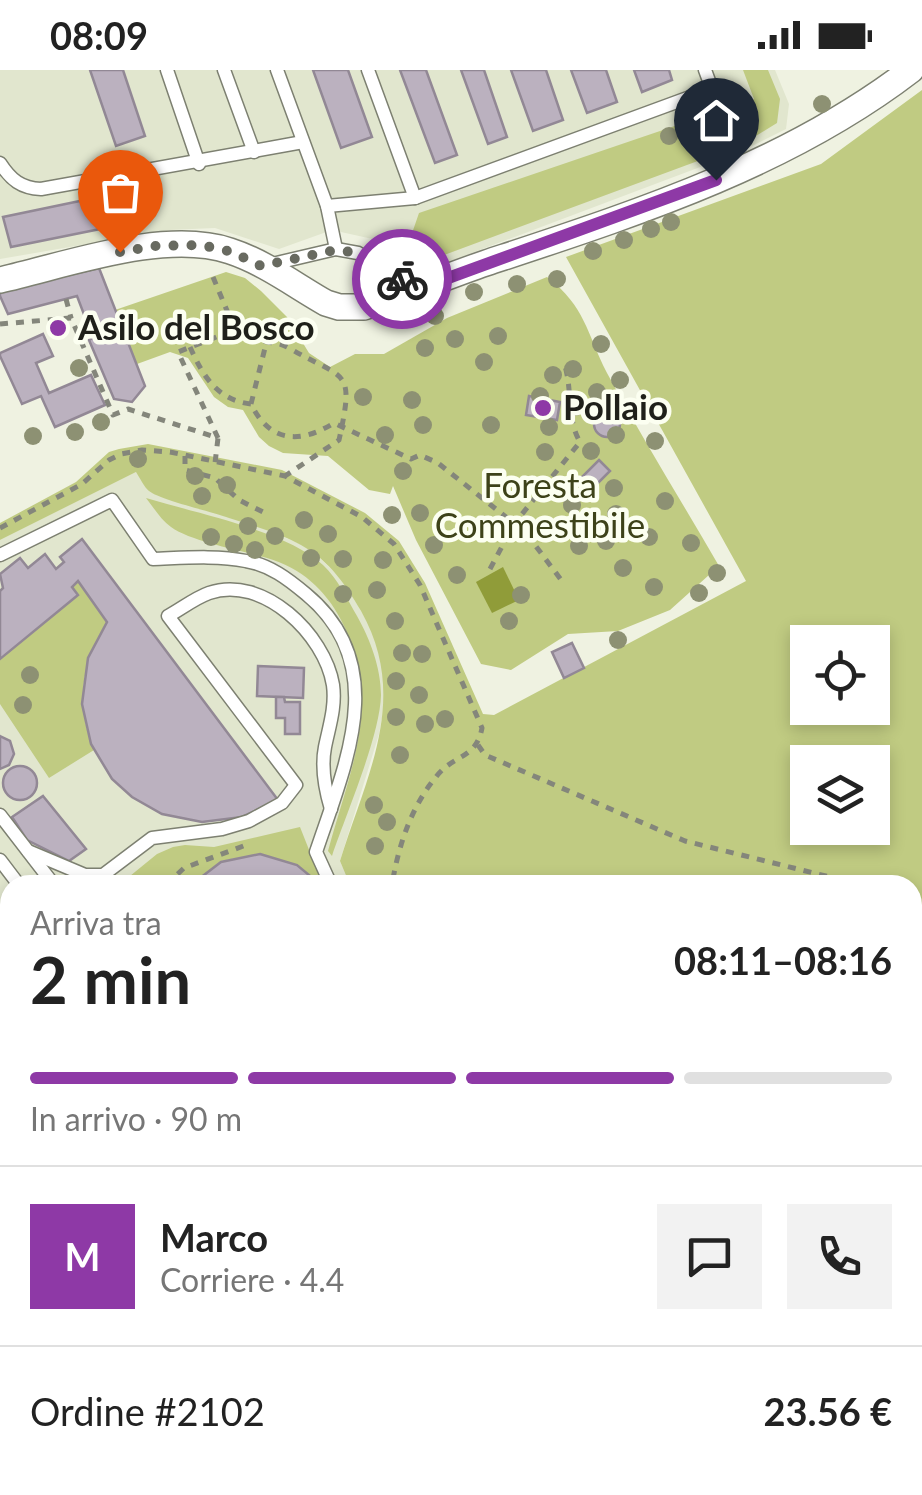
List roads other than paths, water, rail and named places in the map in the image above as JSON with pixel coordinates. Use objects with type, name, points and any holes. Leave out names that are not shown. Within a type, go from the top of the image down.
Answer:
[{"type":"street","points":[[0,280],[156,246],[201,245],[232,252],[326,304],[364,307],[682,195],[751,166],[871,100],[911,70]]},
{"type":"lane","points":[[166,70],[199,164]]},
{"type":"lane","points":[[224,70],[254,152]]},
{"type":"lane","points":[[277,70],[327,206],[336,250]]},
{"type":"lane","points":[[368,70],[415,198]]},
{"type":"lane","points":[[327,206],[415,198],[712,89],[704,70]]},
{"type":"lane","points":[[0,163],[9,177],[25,188],[41,190],[303,142]]},
{"type":"lane","points":[[261,266],[336,250],[358,253],[418,289]]},
{"type":"lane","points":[[0,555],[112,500],[153,559],[248,561],[283,574],[317,603],[342,637],[356,678],[356,717],[316,852],[327,875]]},
{"type":"lane","points":[[28,851],[85,875],[103,875],[152,838],[222,829],[249,821],[282,804],[296,786],[168,616],[210,592],[242,590],[266,598],[305,628],[318,647],[332,684],[332,719],[324,767],[330,809]]},
{"type":"lane","points":[[0,815],[46,875]]},
{"type":"place","name":"Asilo del Bosco","points":[[58,328]]},
{"type":"place","name":"Pollaio","points":[[543,408]]},
{"type":"park label","name":"Foresta Commestibile","points":[[540,506]]}]
